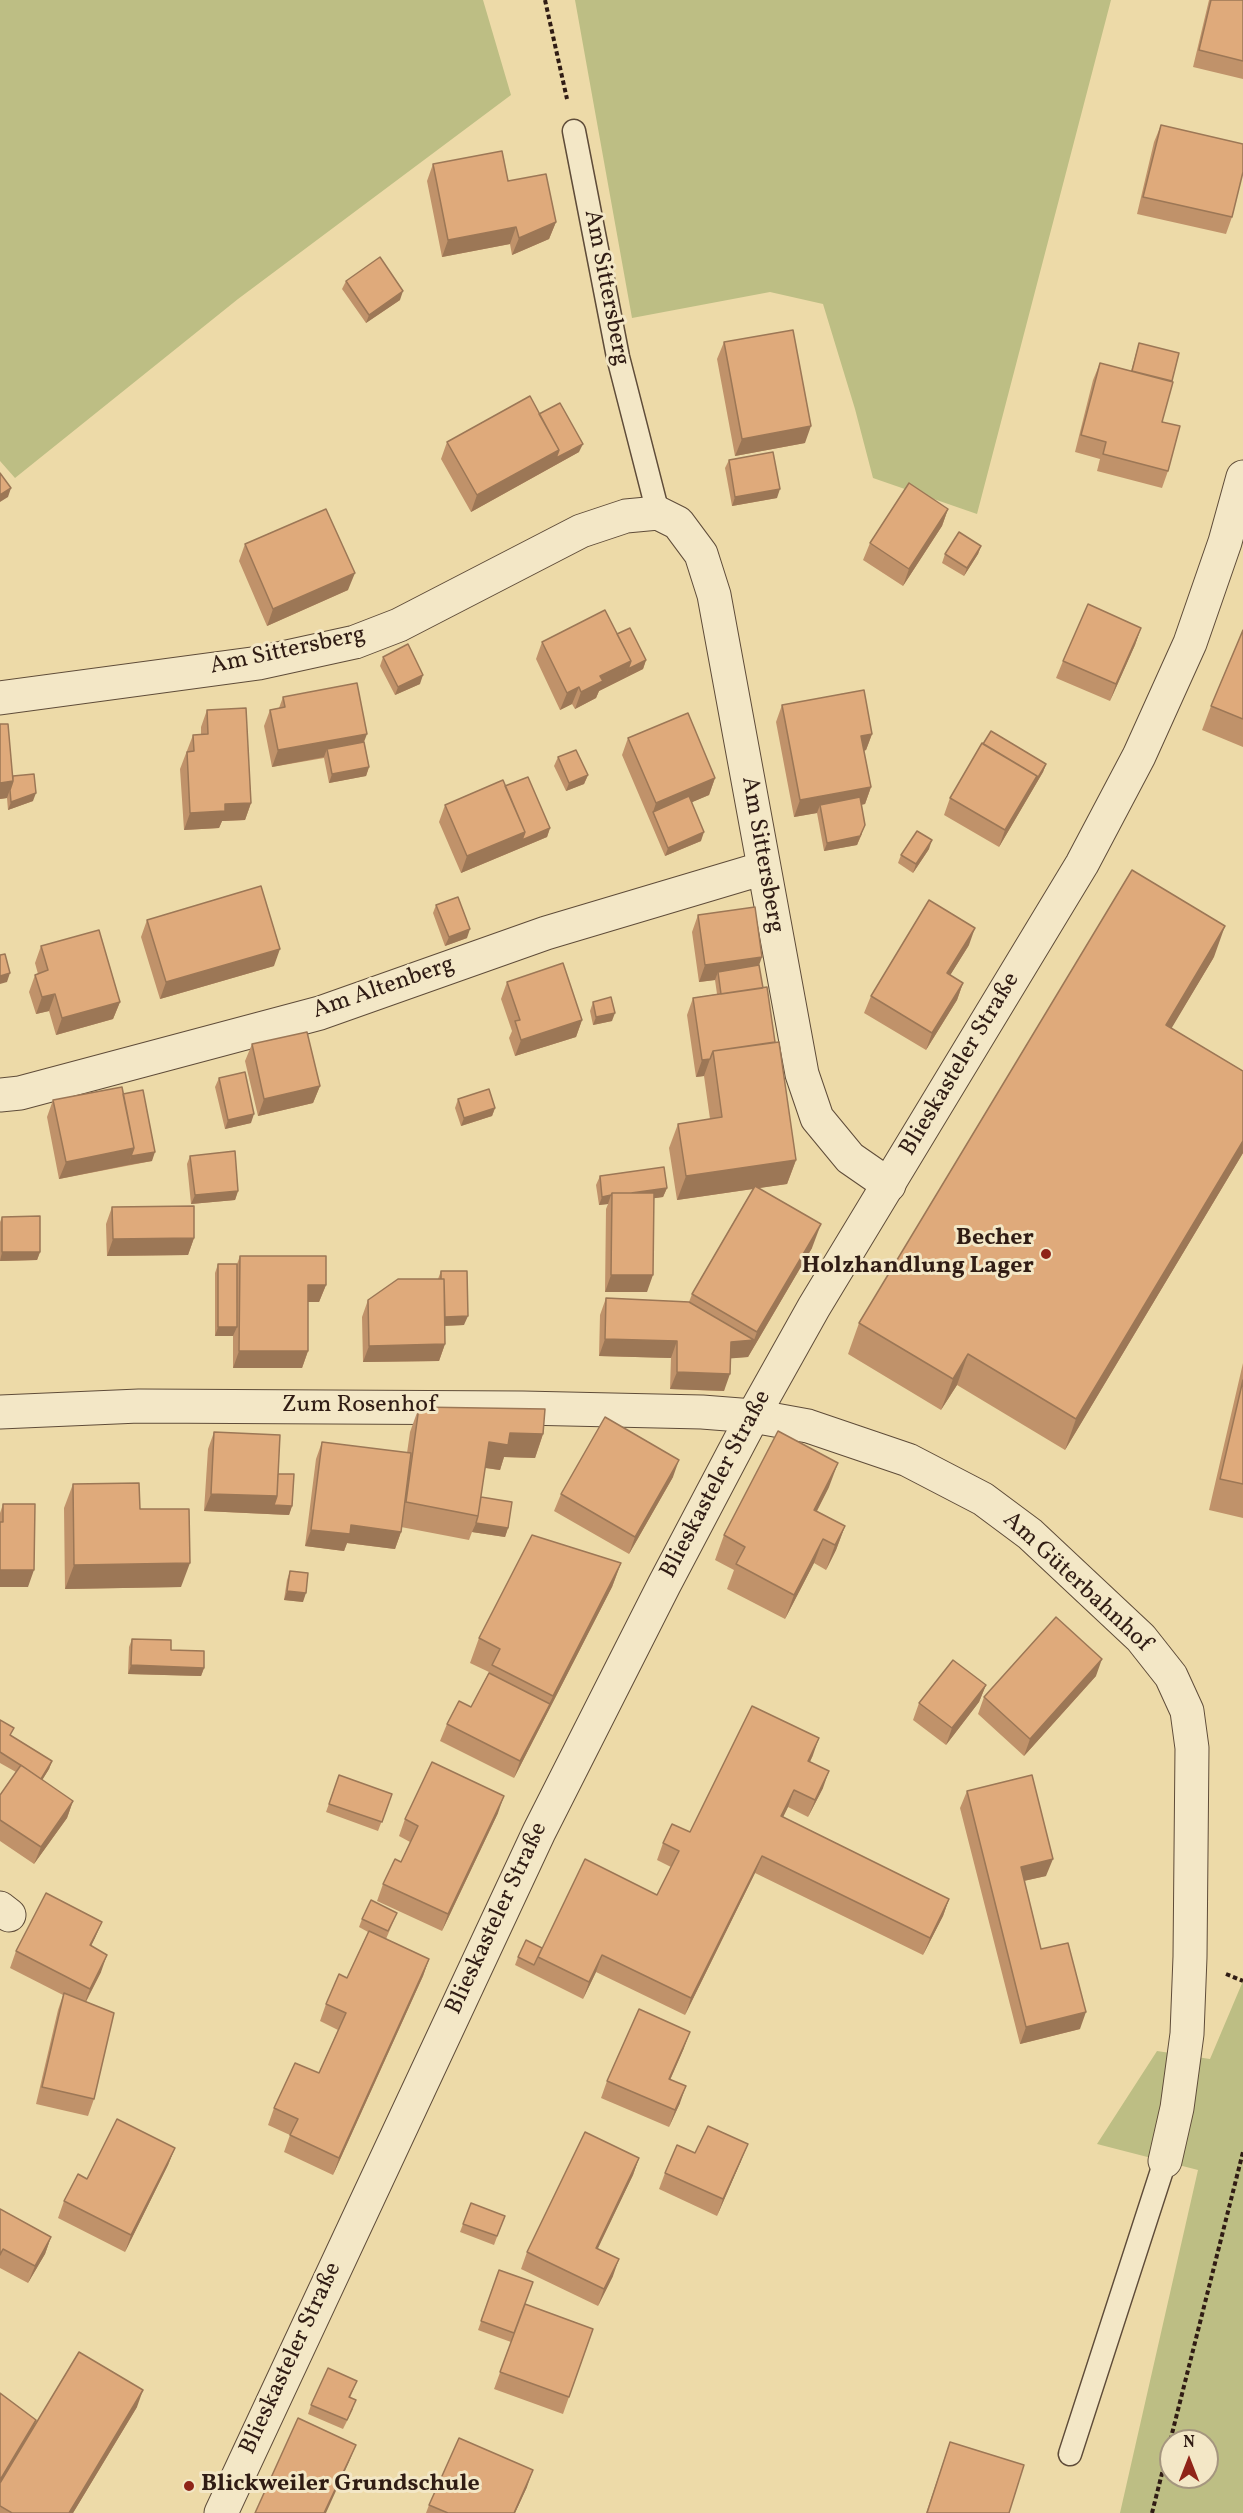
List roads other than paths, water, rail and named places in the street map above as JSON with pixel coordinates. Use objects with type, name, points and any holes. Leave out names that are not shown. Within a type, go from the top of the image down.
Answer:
[{"type":"street","name":"Blieskasteler Straße","points":[[221,2513],[539,1832],[610,1690],[753,1416],[814,1307],[1082,864],[1139,756],[1190,643],[1225,542],[1243,477]]},
{"type":"street","name":"Am Sittersberg","points":[[0,698],[259,663],[355,642],[399,625],[581,531],[626,516],[658,513],[678,523],[701,555],[714,595],[802,1074],[817,1118],[850,1158],[889,1185]]},
{"type":"street","name":"Am Altenberg","points":[[0,1095],[20,1093],[320,1013],[546,933],[764,868]]},
{"type":"street","name":"Zum Rosenhof","points":[[0,1412],[139,1406],[463,1408],[702,1412],[753,1416]]},
{"type":"street","name":"Am Güterbahnhof","points":[[753,1416],[808,1426],[908,1460],[983,1498],[1030,1534],[1088,1587],[1141,1638],[1171,1676],[1187,1711],[1192,1748],[1193,1814],[1187,2034],[1177,2108],[1166,2161]]},
{"type":"lane","name":"Am Sittersberg","points":[[574,131],[618,357],[658,513]]},
{"type":"lane","points":[[1070,2454],[1166,2161]]},
{"type":"place","name":"Becher Holzhandlung Lager","points":[[1046,1254]]},
{"type":"place","name":"Blickweiler Grundschule","points":[[189,2486]]}]
